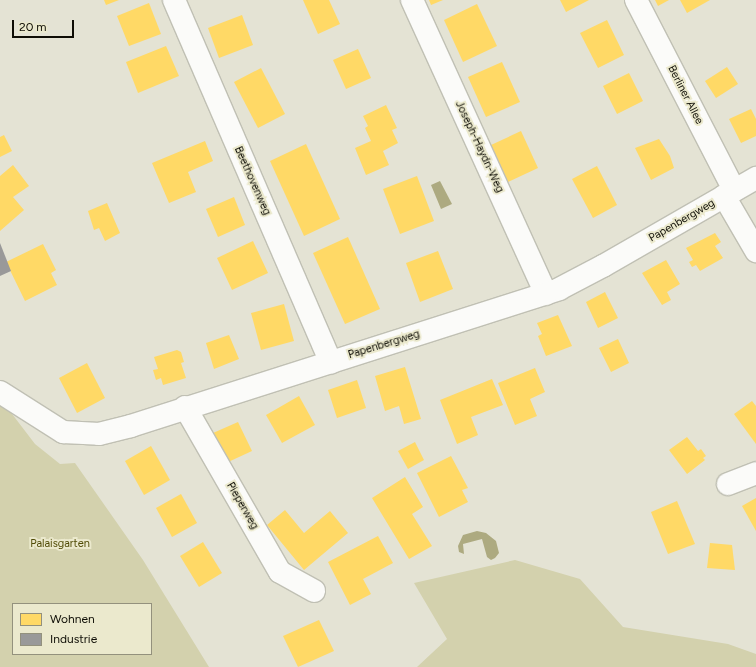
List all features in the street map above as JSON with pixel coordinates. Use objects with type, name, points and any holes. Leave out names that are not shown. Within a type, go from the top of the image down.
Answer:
[{"type":"street","name":"Beethovenweg","points":[[174,0],[331,362]]},
{"type":"street","name":"Joseph-Haydn-Weg","points":[[412,0],[546,294]]},
{"type":"street","name":"Berliner Allee","points":[[636,0],[756,251]]},
{"type":"street","name":"Papenbergweg","points":[[0,392],[63,432],[71,434],[99,434],[131,426],[185,407],[546,294],[603,266],[756,178]]},
{"type":"street","name":"Pieperweg","points":[[185,407],[280,572],[314,591]]},
{"type":"street","points":[[728,484],[756,473]]},
{"type":"green space","name":"Palaisgarten","points":[[0,404],[9,410],[35,444],[60,464],[75,463],[143,560],[209,667],[0,667]]},
{"type":"green space","points":[[515,560],[580,579],[623,627],[728,644],[756,654],[756,667],[417,667],[447,639],[414,583]]},
{"type":"shaded area","points":[[440,181],[452,204],[441,209],[431,185]]},
{"type":"shaded area","points":[[477,531],[486,533],[496,541],[499,553],[495,558],[491,560],[487,557],[482,539],[463,544],[464,554],[459,552],[458,546],[463,535]]},
{"type":"building: Wohnen","points":[[104,0],[119,0],[106,5]]},
{"type":"building: Wohnen","points":[[303,0],[329,0],[340,24],[318,34]]},
{"type":"building: Wohnen","points":[[429,0],[443,0],[431,5]]},
{"type":"building: Wohnen","points":[[560,0],[589,0],[566,12]]},
{"type":"building: Wohnen","points":[[655,0],[669,0],[658,6]]},
{"type":"building: Wohnen","points":[[680,0],[710,0],[687,13]]},
{"type":"building: Wohnen","points":[[149,3],[161,34],[129,46],[117,16]]},
{"type":"building: Wohnen","points":[[477,4],[497,46],[463,62],[444,20]]},
{"type":"building: Wohnen","points":[[242,15],[253,45],[219,58],[208,28]]},
{"type":"building: Wohnen","points":[[607,20],[624,55],[598,68],[580,33]]},
{"type":"building: Wohnen","points":[[166,46],[179,76],[138,93],[126,62]]},
{"type":"building: Wohnen","points":[[358,49],[371,78],[346,89],[333,60]]},
{"type":"building: Wohnen","points":[[502,62],[520,102],[486,117],[468,77]]},
{"type":"building: Wohnen","points":[[727,67],[738,84],[716,98],[705,81]]},
{"type":"building: Wohnen","points":[[261,68],[285,114],[258,128],[234,82]]},
{"type":"building: Wohnen","points":[[629,73],[643,101],[617,114],[603,86]]},
{"type":"building: Wohnen","points":[[386,105],[397,128],[392,130],[398,143],[383,151],[389,165],[366,175],[355,148],[371,141],[365,128],[368,126],[363,116]]},
{"type":"building: Wohnen","points":[[751,109],[756,119],[756,136],[741,143],[729,119]]},
{"type":"building: Wohnen","points":[[521,131],[538,168],[508,182],[491,145]]},
{"type":"building: Wohnen","points":[[4,135],[12,151],[0,157],[0,137]]},
{"type":"building: Wohnen","points":[[659,139],[670,156],[674,168],[651,180],[635,148]]},
{"type":"building: Wohnen","points":[[205,141],[213,161],[188,172],[196,192],[169,203],[152,163]]},
{"type":"building: Wohnen","points":[[306,144],[340,219],[304,236],[270,161]]},
{"type":"building: Wohnen","points":[[13,165],[29,186],[13,197],[24,210],[0,231],[0,176]]},
{"type":"building: Wohnen","points":[[597,166],[617,205],[593,218],[572,179]]},
{"type":"building: Wohnen","points":[[417,176],[434,221],[400,234],[383,189]]},
{"type":"building: Wohnen","points":[[234,197],[245,225],[218,237],[206,209]]},
{"type":"building: Wohnen","points":[[107,203],[120,233],[105,241],[99,228],[94,230],[88,211]]},
{"type":"building: Wohnen","points":[[715,233],[721,242],[715,246],[723,258],[700,271],[696,265],[692,267],[689,262],[693,260],[686,248]]},
{"type":"building: Wohnen","points":[[348,237],[380,309],[345,324],[313,253]]},
{"type":"building: Wohnen","points":[[253,241],[268,273],[232,290],[217,258]]},
{"type":"building: Wohnen","points":[[43,244],[56,270],[51,273],[57,285],[25,301],[6,262]]},
{"type":"building: Wohnen","points":[[438,251],[453,289],[420,302],[406,263]]},
{"type":"building: Wohnen","points":[[666,260],[680,284],[667,292],[671,300],[662,305],[642,273]]},
{"type":"building: Wohnen","points":[[605,292],[618,318],[598,328],[586,302]]},
{"type":"building: Wohnen","points":[[284,304],[294,341],[261,350],[251,313]]},
{"type":"building: Wohnen","points":[[558,315],[572,346],[546,356],[538,336],[542,334],[537,323]]},
{"type":"building: Wohnen","points":[[229,335],[239,359],[214,369],[206,343]]},
{"type":"building: Wohnen","points":[[618,339],[629,363],[611,372],[599,348]]},
{"type":"building: Wohnen","points":[[177,350],[181,352],[184,362],[181,363],[186,378],[163,385],[161,378],[156,380],[153,370],[158,369],[154,357]]},
{"type":"building: Wohnen","points":[[87,363],[105,398],[77,413],[59,378]]},
{"type":"building: Wohnen","points":[[405,367],[421,419],[404,424],[399,406],[385,411],[375,376]]},
{"type":"building: Wohnen","points":[[535,368],[545,392],[530,399],[537,416],[515,425],[498,383]]},
{"type":"building: Wohnen","points":[[492,379],[503,405],[471,417],[478,435],[457,444],[440,400]]},
{"type":"building: Wohnen","points":[[357,380],[366,408],[337,418],[328,390]]},
{"type":"building: Wohnen","points":[[299,396],[315,425],[282,443],[266,415]]},
{"type":"building: Wohnen","points":[[752,401],[756,406],[756,444],[734,414]]},
{"type":"building: Wohnen","points":[[238,422],[252,451],[226,463],[213,433]]},
{"type":"building: Wohnen","points":[[687,437],[698,451],[701,449],[706,456],[703,458],[705,460],[687,474],[669,450]]},
{"type":"building: Wohnen","points":[[415,442],[424,460],[408,469],[398,451]]},
{"type":"building: Wohnen","points":[[151,446],[170,480],[144,495],[125,461]]},
{"type":"building: Wohnen","points":[[451,456],[468,488],[462,490],[468,502],[439,517],[417,473]]},
{"type":"building: Wohnen","points":[[405,477],[423,507],[412,514],[432,546],[409,559],[372,498]]},
{"type":"building: Wohnen","points":[[181,494],[197,523],[172,537],[156,508]]},
{"type":"building: Wohnen","points":[[756,498],[756,531],[742,506]]},
{"type":"building: Wohnen","points":[[677,501],[695,544],[668,554],[651,512]]},
{"type":"building: Wohnen","points":[[285,510],[304,533],[330,511],[348,533],[304,570],[267,525]]},
{"type":"building: Wohnen","points":[[378,536],[393,563],[363,579],[371,594],[350,605],[328,562]]},
{"type":"building: Wohnen","points":[[203,542],[222,573],[199,587],[180,556]]},
{"type":"building: Wohnen","points":[[710,543],[732,545],[735,570],[707,568]]},
{"type":"building: Wohnen","points":[[319,620],[334,651],[298,667],[283,636]]},
{"type":"building: Industrie","points":[[0,243],[11,271],[0,276]]}]
